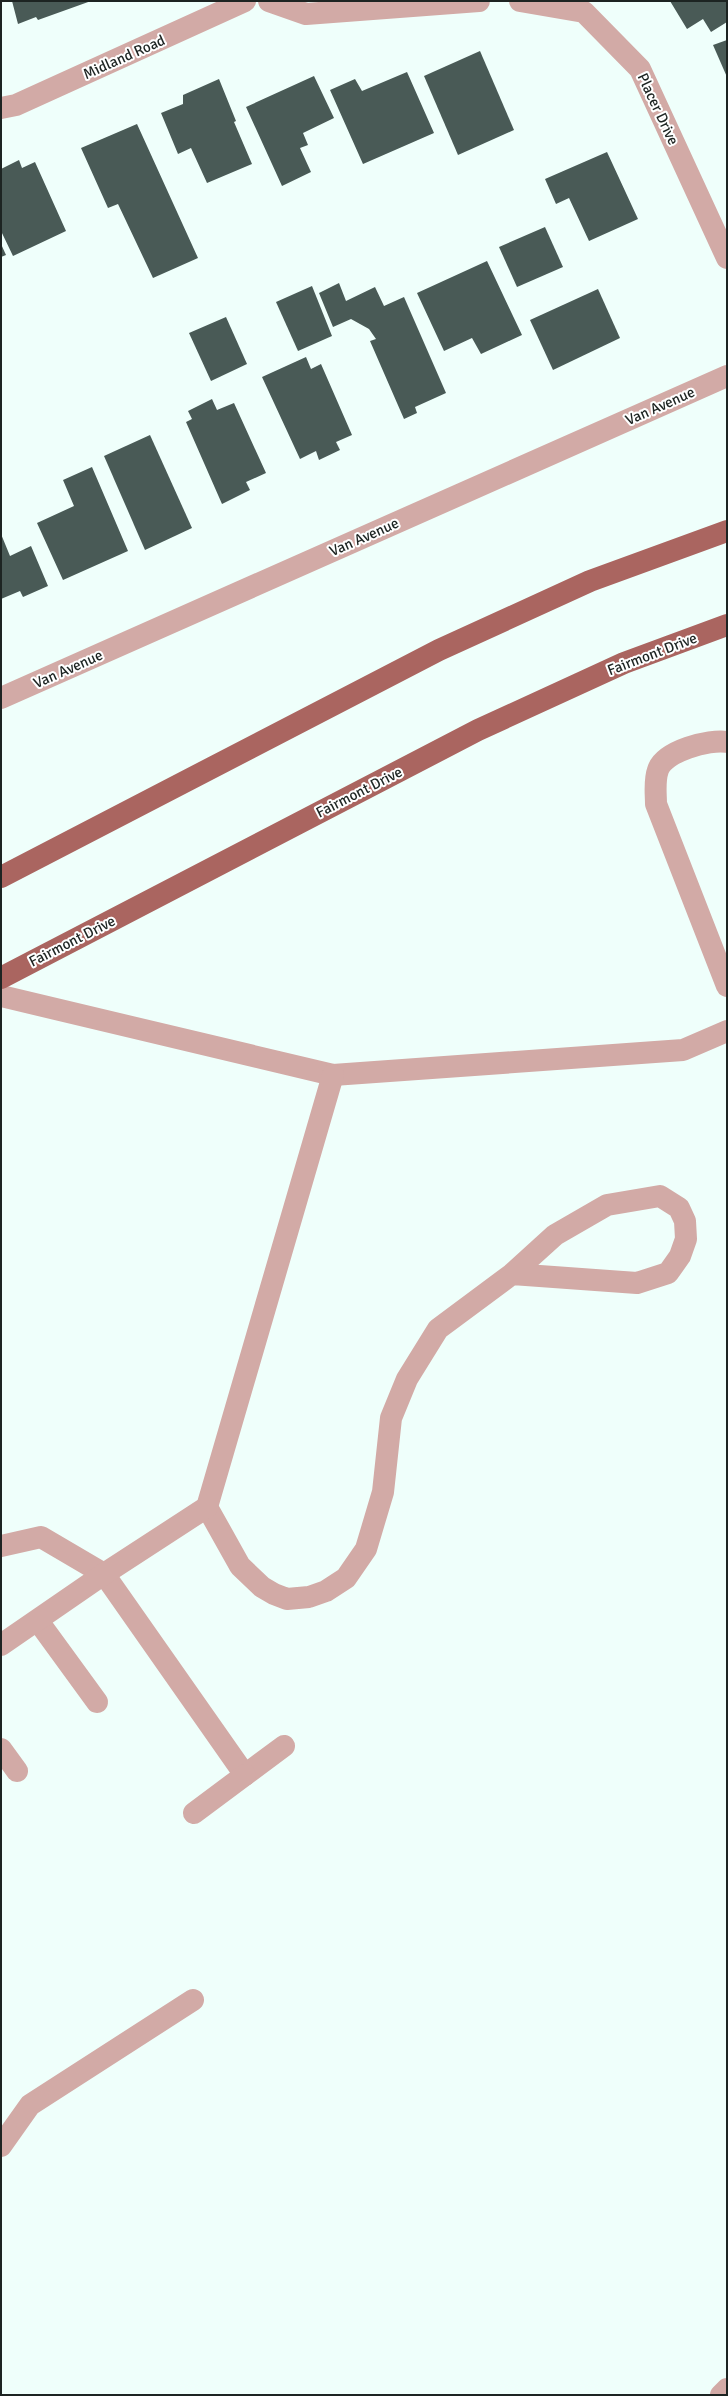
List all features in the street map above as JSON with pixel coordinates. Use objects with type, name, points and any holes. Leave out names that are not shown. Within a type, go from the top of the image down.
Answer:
[{"type":"main road","points":[[1,877],[440,650],[590,581],[727,531]]},
{"type":"main road","name":"Fairmont Drive","points":[[1,978],[478,730],[624,663],[727,625]]},
{"type":"street","name":"Midland Road","points":[[1,108],[16,105],[245,1]]},
{"type":"street","points":[[269,1],[306,14],[478,1]]},
{"type":"street","name":"Placer Drive","points":[[520,1],[584,12],[640,69],[727,258]]},
{"type":"street","name":"Van Avenue","points":[[1,698],[727,376]]},
{"type":"street","points":[[727,742],[719,741],[691,747],[667,758],[658,769],[656,781],[656,804],[727,986]]},
{"type":"street","points":[[1,996],[333,1075],[683,1050],[727,1031]]},
{"type":"street","points":[[1,1645],[104,1574],[207,1507],[333,1075]]},
{"type":"street","points":[[207,1507],[240,1566],[262,1586],[274,1594],[287,1599],[308,1597],[326,1591],[346,1578],[366,1549],[383,1492],[391,1418],[407,1379],[438,1329],[512,1274],[555,1235],[607,1204],[660,1196],[679,1208],[685,1221],[686,1239],[680,1256],[668,1273],[637,1283],[512,1274]]},
{"type":"street","points":[[1,1546],[40,1537],[104,1574],[244,1775]]},
{"type":"street","points":[[38,1620],[97,1702]]},
{"type":"street","points":[[194,1813],[284,1746]]},
{"type":"street","points":[[1,1749],[17,1771]]},
{"type":"street","points":[[1,2146],[30,2105],[193,2000]]},
{"type":"street","points":[[721,2395],[727,2389]]},
{"type":"building","points":[[12,1],[91,1],[38,20],[36,17],[18,24]]},
{"type":"building","points":[[670,1],[727,1],[727,22],[711,32],[703,19],[687,29]]},
{"type":"building","points":[[727,40],[727,77],[713,45]]},
{"type":"building","points":[[480,51],[514,130],[458,155],[424,76]]},
{"type":"building","points":[[407,72],[434,133],[363,164],[330,90],[355,79],[362,91]]},
{"type":"building","points":[[314,76],[334,118],[303,133],[308,145],[300,148],[311,172],[282,186],[246,107]]},
{"type":"building","points":[[219,79],[236,121],[234,122],[252,164],[207,183],[191,148],[178,154],[161,113],[183,104],[183,95]]},
{"type":"building","points":[[137,124],[198,258],[153,278],[118,204],[108,208],[81,148]]},
{"type":"building","points":[[607,152],[638,219],[589,241],[569,198],[556,204],[545,179]]},
{"type":"building","points":[[19,160],[22,168],[35,162],[66,231],[13,256],[1,231],[1,169]]},
{"type":"building","points":[[545,227],[563,267],[517,287],[499,247]]},
{"type":"building","points":[[1,244],[6,255],[1,257]]},
{"type":"building","points":[[487,261],[522,335],[481,354],[472,338],[444,351],[417,293]]},
{"type":"building","points":[[339,283],[346,301],[375,287],[384,306],[404,297],[446,393],[415,407],[417,413],[404,419],[370,341],[376,339],[369,329],[351,319],[333,327],[319,293]]},
{"type":"building","points":[[312,286],[332,336],[298,351],[276,302]]},
{"type":"building","points":[[598,289],[620,338],[553,370],[530,320]]},
{"type":"building","points":[[226,317],[247,364],[211,381],[189,333]]},
{"type":"building","points":[[306,357],[311,369],[321,364],[352,435],[336,442],[340,450],[319,460],[316,451],[300,459],[262,377]]},
{"type":"building","points":[[212,399],[217,410],[234,403],[266,473],[246,482],[250,490],[222,504],[186,422],[192,419],[188,411]]},
{"type":"building","points":[[150,435],[192,528],[145,550],[104,456]]},
{"type":"building","points":[[92,467],[128,551],[63,580],[37,523],[74,506],[63,480]]},
{"type":"building","points":[[1,534],[10,556],[31,546],[48,586],[23,597],[20,591],[1,599]]}]
